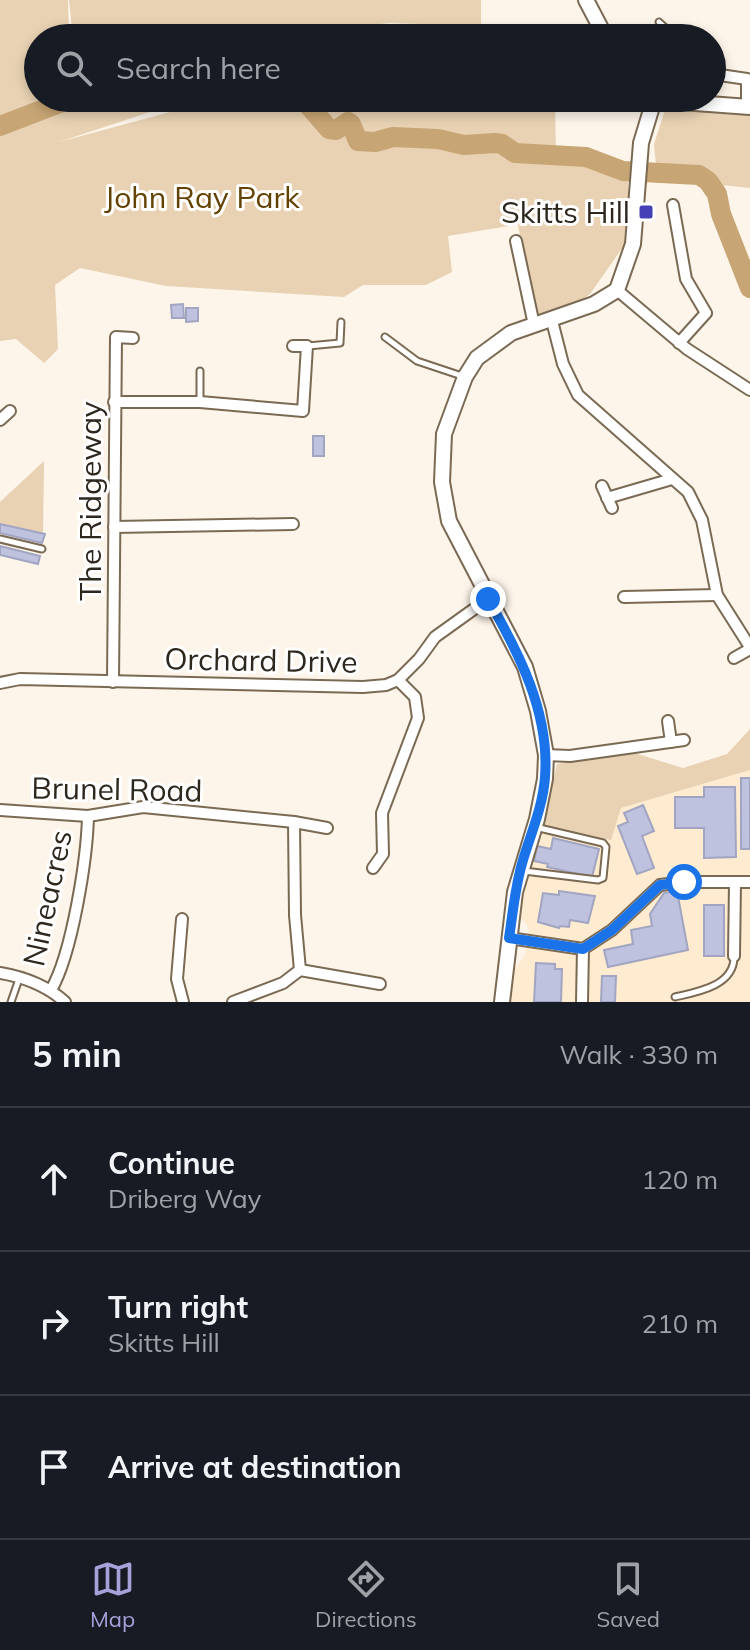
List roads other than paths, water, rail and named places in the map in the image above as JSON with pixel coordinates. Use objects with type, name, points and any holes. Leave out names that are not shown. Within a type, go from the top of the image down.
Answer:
[{"type":"street","points":[[586,0],[599,24]]},
{"type":"street","points":[[726,75],[748,76],[749,107],[726,105]]},
{"type":"street","points":[[502,1002],[520,871],[545,779],[546,755],[538,711],[525,667],[449,521],[442,482],[444,434],[465,377],[477,358],[511,333],[594,304],[617,290],[633,244],[641,143],[649,112]]},
{"type":"street","points":[[673,205],[686,279],[706,313],[679,343]]},
{"type":"street","points":[[516,241],[534,325]]},
{"type":"street","points":[[617,290],[679,343],[750,390]]},
{"type":"street","points":[[552,321],[563,364],[578,395],[688,492],[702,520],[717,595],[750,648],[734,658]]},
{"type":"street","name":"The Ridgeway","points":[[113,682],[116,337],[133,338]]},
{"type":"street","points":[[114,402],[200,402],[303,411],[307,346],[293,346]]},
{"type":"street","points":[[0,420],[10,411]]},
{"type":"street","points":[[602,486],[610,503],[672,479]]},
{"type":"street","points":[[114,527],[293,524]]},
{"type":"street","points":[[624,597],[717,595]]},
{"type":"street","name":"Orchard Drive","points":[[0,683],[20,679],[386,685],[398,680],[435,637],[488,599]]},
{"type":"street","points":[[373,868],[383,854],[382,813],[418,718],[415,697],[398,680]]},
{"type":"street","points":[[668,721],[671,742]]},
{"type":"street","points":[[546,755],[570,756],[684,740]]},
{"type":"street","name":"Brunel Road","points":[[0,810],[88,816],[143,807],[327,828]]},
{"type":"street","name":"Nineacres","points":[[51,990],[62,971],[88,845],[88,816]]},
{"type":"street","points":[[294,822],[295,915],[300,970]]},
{"type":"street","points":[[734,956],[735,882]]},
{"type":"street","points":[[509,938],[583,949],[612,930],[660,885],[750,882]]},
{"type":"street","points":[[182,919],[177,979],[183,1002]]},
{"type":"street","points":[[582,1002],[583,949]]},
{"type":"street","points":[[233,1002],[283,983],[300,970],[380,984]]},
{"type":"street","points":[[0,973],[51,990],[65,1002]]},
{"type":"lane","points":[[307,346],[340,343],[341,322]]},
{"type":"lane","points":[[385,337],[417,361],[465,377]]},
{"type":"lane","points":[[200,371],[200,402]]},
{"type":"lane","points":[[0,539],[42,549]]},
{"type":"lane","points":[[520,871],[598,880],[603,878],[606,847],[603,843],[534,827]]},
{"type":"lane","points":[[675,997],[710,990],[734,966],[734,956]]},
{"type":"lane","points":[[11,1002],[19,978]]},
{"type":"waterway","points":[[0,126],[36,112]]},
{"type":"waterway","points":[[314,112],[329,129],[336,130],[348,122],[358,141],[375,142],[393,137],[438,139],[464,145],[495,143],[515,153],[586,157],[623,171],[699,175],[708,181],[717,194],[721,214],[750,288]]},
{"type":"place","name":"Skitts Hill","points":[[646,212]]},
{"type":"park label","name":"John Ray Park","points":[[202,197]]}]
